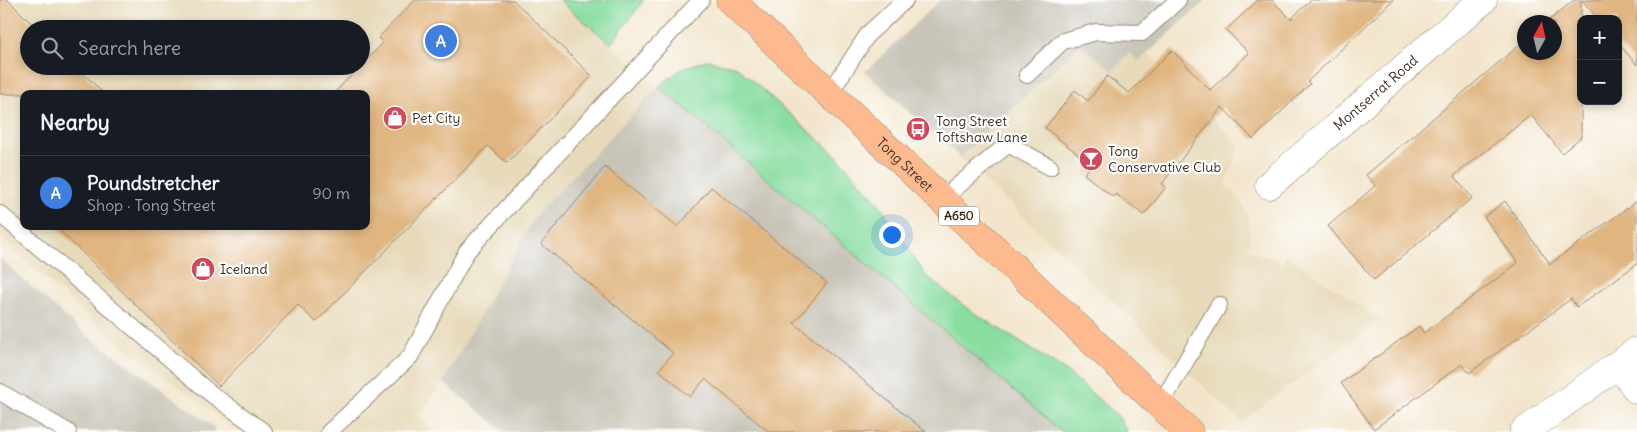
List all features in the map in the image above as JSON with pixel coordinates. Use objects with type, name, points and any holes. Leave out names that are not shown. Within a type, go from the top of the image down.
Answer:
[{"type":"highway","name":"Tong Street","points":[[730,0],[1189,432]]},
{"type":"street","name":"Montserrat Road","points":[[1269,184],[1484,0]]},
{"type":"street","points":[[1524,432],[1628,358],[1637,390]]},
{"type":"lane","points":[[329,432],[410,357],[466,251],[701,0]]},
{"type":"lane","points":[[830,94],[868,34],[905,0]]},
{"type":"lane","points":[[1027,75],[1063,41],[1096,32],[1142,33],[1178,0]]},
{"type":"lane","points":[[941,200],[1008,144],[1050,167]]},
{"type":"lane","points":[[0,214],[210,393],[264,432]]},
{"type":"lane","points":[[1160,405],[1219,305]]},
{"type":"lane","points":[[0,392],[68,432]]},
{"type":"shaded area","points":[[0,0],[559,0],[659,86],[535,216],[443,382],[419,415],[435,432],[238,432],[101,328],[0,237]]},
{"type":"shaded area","points":[[940,0],[1206,0],[1139,61],[1129,53],[1113,71],[1081,44],[960,157],[865,72]]},
{"type":"shaded area","points":[[1081,43],[1129,53],[1139,61],[1148,53],[1240,146],[1225,186],[1235,194],[1248,214],[1250,238],[1247,249],[1283,263],[1286,255],[1380,319],[1241,422],[960,157]]},
{"type":"shaded area","points":[[659,86],[1062,432],[505,432],[443,382],[535,216]]},
{"type":"shaded area","points":[[0,259],[86,335],[214,427],[214,432],[0,432]]},
{"type":"green space","points":[[559,0],[643,0],[643,1],[611,44]]},
{"type":"green space","points":[[707,60],[737,67],[837,156],[880,205],[926,276],[968,309],[1067,372],[1118,416],[1127,432],[1062,432],[659,86],[683,68]]},
{"type":"building","points":[[0,0],[8,0],[28,20],[20,20],[20,75],[85,75],[100,90],[20,90],[20,94],[0,94]]},
{"type":"building","points":[[415,0],[513,0],[592,76],[507,163],[488,146],[316,322],[298,305],[219,386],[59,230],[370,230],[370,90],[337,90],[352,75],[370,75],[370,56],[383,43],[378,38]]},
{"type":"building","points":[[1258,0],[1272,0],[1291,19],[1311,0],[1393,0],[1308,81],[1310,84],[1253,139],[1222,107],[1162,184],[1166,187],[1144,215],[1116,194],[1113,197],[1084,174],[1092,165],[1045,128],[1075,90],[1088,101],[1107,76],[1129,93],[1172,50],[1210,90],[1249,53],[1226,30]]},
{"type":"building","points":[[1574,0],[1581,0],[1581,15],[1577,15],[1577,105],[1581,105],[1581,137],[1562,153],[1531,115],[1454,176],[1472,198],[1374,280],[1328,226],[1375,186],[1366,175],[1517,47],[1517,60],[1562,60],[1562,15],[1556,15]]},
{"type":"building","points":[[1582,0],[1637,0],[1637,65],[1622,48],[1622,15],[1595,15]]},
{"type":"building","points":[[605,167],[678,227],[711,187],[827,283],[794,323],[926,432],[769,432],[705,379],[690,397],[659,370],[673,353],[541,244]]},
{"type":"building","points":[[1505,201],[1550,264],[1637,201],[1637,264],[1577,307],[1571,299],[1469,373],[1462,364],[1374,429],[1341,383],[1419,326],[1424,333],[1518,263],[1484,217]]},
{"type":"place","name":"Poundstretcher","points":[[441,41]]},
{"type":"place","name":"Pet City","points":[[395,118]]},
{"type":"place","name":"Tong Street Toftshaw Lane","points":[[918,129]]},
{"type":"place","name":"Tong Conservative Club","points":[[1091,159]]},
{"type":"place","name":"Iceland","points":[[203,269]]}]
